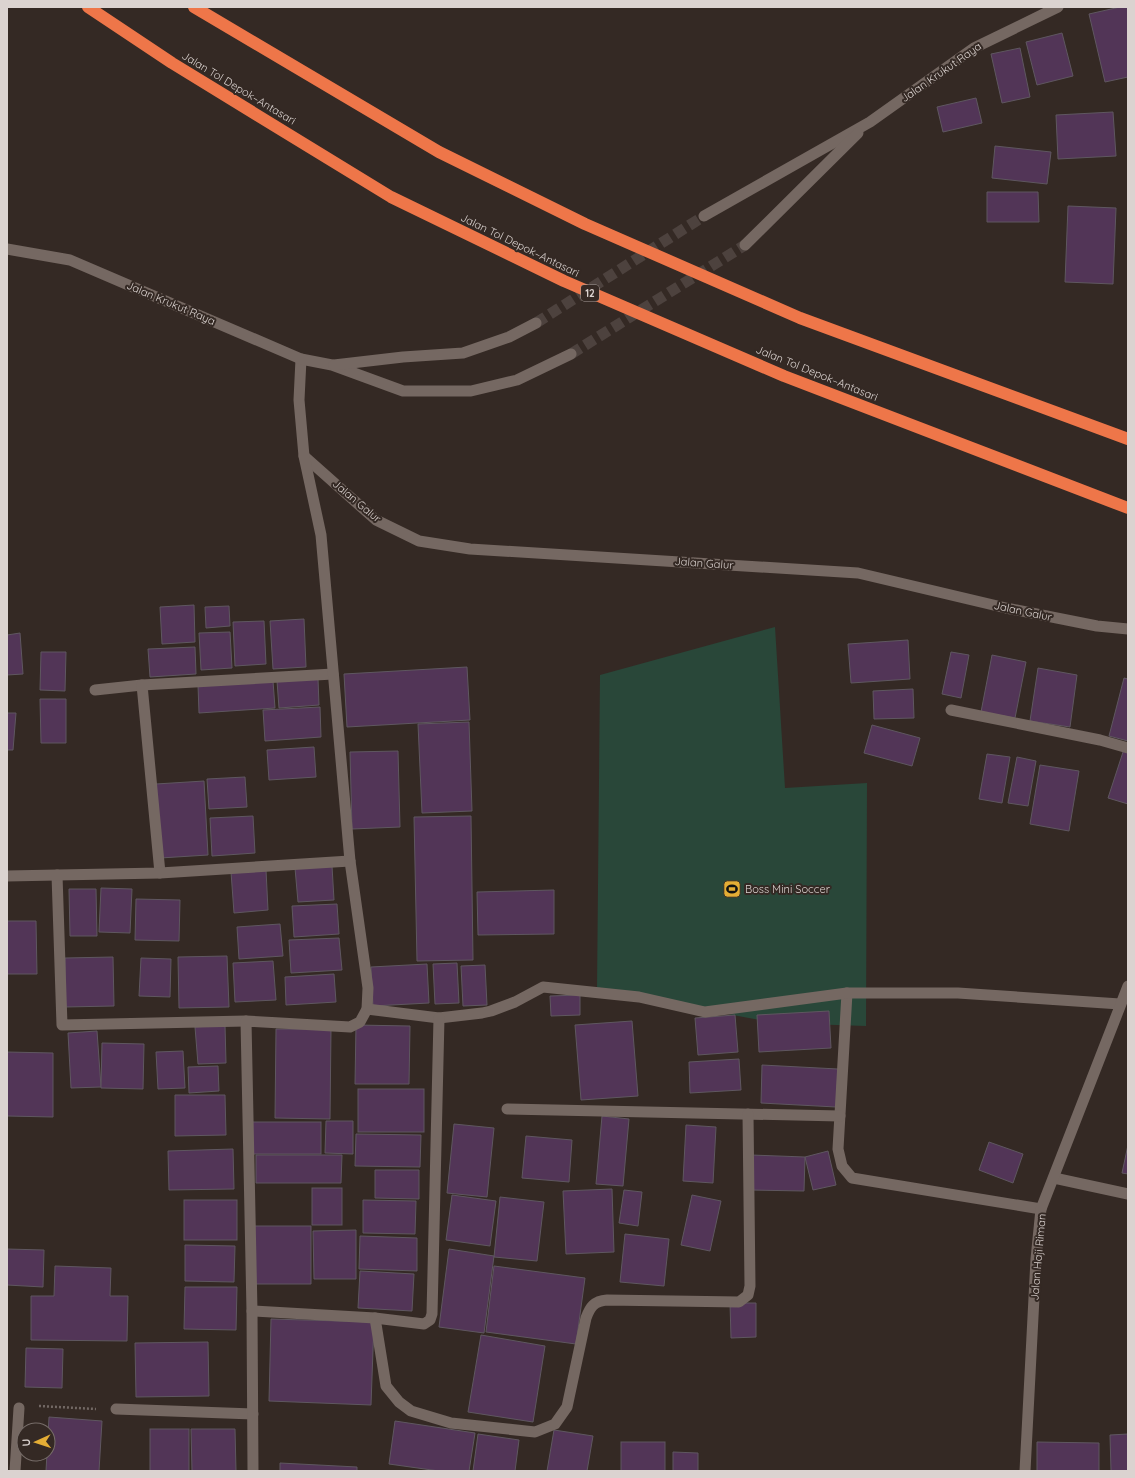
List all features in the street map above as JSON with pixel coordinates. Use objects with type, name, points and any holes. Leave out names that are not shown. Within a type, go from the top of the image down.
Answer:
[{"type":"highway","name":"Jalan Tol Depok–Antasari","points":[[88,7],[172,63],[391,197],[564,281],[784,376],[1128,508]]},
{"type":"highway","points":[[194,7],[439,152],[585,224],[800,318],[1128,439]]},
{"type":"street","name":"Jalan Krukut Raya","points":[[704,216],[870,122],[974,48],[1058,7]]},
{"type":"street","name":"Jalan Krukut Raya","points":[[744,244],[870,122]]},
{"type":"street","name":"Jalan Krukut Raya","points":[[7,249],[70,260],[301,359],[332,365],[403,390],[471,392],[518,380],[571,354]]},
{"type":"street","name":"Jalan Krukut Raya","points":[[332,365],[463,352],[509,337],[536,323]]},
{"type":"street","points":[[57,875],[62,1025],[246,1021],[350,1027],[360,1022],[367,1010],[368,988],[350,861],[321,535],[304,456],[299,400],[301,359]]},
{"type":"street","name":"Jalan Galur","points":[[304,456],[376,520],[419,541],[470,548],[858,573],[1014,610],[1097,626],[1128,629]]},
{"type":"street","points":[[95,690],[142,685],[333,674]]},
{"type":"street","points":[[142,685],[160,873]]},
{"type":"street","points":[[951,710],[1100,740],[1128,748]]},
{"type":"street","points":[[7,876],[160,873],[350,861]]},
{"type":"street","name":"Jalan Haji Riman","points":[[1024,1471],[1036,1258],[1041,1209],[1128,986]]},
{"type":"street","points":[[367,1010],[439,1018],[491,1011],[515,1002],[543,987],[639,997],[705,1012],[847,993],[958,994],[1120,1004]]},
{"type":"street","points":[[847,993],[838,1149],[842,1166],[852,1178],[1041,1209]]},
{"type":"street","points":[[252,1311],[375,1318],[424,1324],[430,1320],[432,1314],[439,1018]]},
{"type":"street","points":[[246,1021],[252,1311],[253,1471]]},
{"type":"street","points":[[507,1109],[840,1116]]},
{"type":"street","points":[[375,1318],[386,1386],[399,1402],[411,1411],[451,1423],[535,1432],[555,1424],[567,1407],[586,1318],[590,1306],[597,1302],[607,1300],[739,1302],[748,1295],[750,1286],[748,1114]]},
{"type":"street","points":[[1054,1178],[1128,1194]]},
{"type":"street","points":[[15,1471],[19,1408]]},
{"type":"street","points":[[116,1410],[253,1414]]},
{"type":"path","points":[[19,1408],[39,1406],[116,1410]]},
{"type":"green space","name":"Boss Mini Soccer","points":[[775,627],[785,788],[867,783],[866,1026],[776,1023],[597,990],[600,675]]},
{"type":"building","points":[[1120,7],[1128,7],[1128,77],[1105,82],[1089,14]]},
{"type":"building","points":[[1062,33],[1073,76],[1037,85],[1026,42]]},
{"type":"building","points":[[1020,48],[1030,97],[1002,103],[991,54]]},
{"type":"building","points":[[976,98],[982,123],[943,132],[937,107]]},
{"type":"building","points":[[1113,112],[1116,156],[1058,159],[1056,115]]},
{"type":"building","points":[[995,146],[1051,152],[1047,184],[992,178]]},
{"type":"building","points":[[987,192],[1038,192],[1039,222],[987,222]]},
{"type":"building","points":[[1068,206],[1116,208],[1113,284],[1065,282]]},
{"type":"building","points":[[194,605],[195,642],[162,644],[160,607]]},
{"type":"building","points":[[229,606],[230,626],[206,628],[205,607]]},
{"type":"building","points":[[304,619],[306,667],[273,669],[270,621]]},
{"type":"building","points":[[264,621],[266,664],[235,666],[233,622]]},
{"type":"building","points":[[230,632],[232,668],[201,670],[199,633]]},
{"type":"building","points":[[20,633],[23,674],[7,675],[7,635]]},
{"type":"building","points":[[908,640],[910,679],[851,683],[848,644]]},
{"type":"building","points":[[195,647],[196,674],[150,677],[148,649]]},
{"type":"building","points":[[41,652],[66,652],[65,691],[40,690]]},
{"type":"building","points":[[951,652],[969,655],[961,698],[942,694]]},
{"type":"building","points":[[992,655],[1026,662],[1015,718],[981,712]]},
{"type":"building","points":[[467,667],[470,720],[347,727],[344,674]]},
{"type":"building","points":[[1038,668],[1077,675],[1070,727],[1030,721]]},
{"type":"building","points":[[1124,678],[1128,679],[1128,741],[1109,736]]},
{"type":"building","points":[[318,679],[319,705],[279,708],[277,681]]},
{"type":"building","points":[[273,681],[275,708],[199,713],[198,685]]},
{"type":"building","points":[[913,689],[914,718],[874,719],[873,691]]},
{"type":"building","points":[[40,699],[66,699],[66,743],[41,743]]},
{"type":"building","points":[[320,707],[321,737],[265,741],[263,710]]},
{"type":"building","points":[[7,713],[16,713],[13,750],[7,750]]},
{"type":"building","points":[[469,722],[472,811],[422,813],[418,724]]},
{"type":"building","points":[[872,725],[920,738],[912,766],[864,753]]},
{"type":"building","points":[[314,747],[316,777],[269,780],[267,750]]},
{"type":"building","points":[[1124,749],[1128,750],[1128,804],[1108,798]]},
{"type":"building","points":[[398,751],[400,827],[352,829],[350,752]]},
{"type":"building","points":[[987,754],[1010,757],[1002,803],[979,799]]},
{"type":"building","points":[[1017,757],[1036,761],[1028,806],[1008,803]]},
{"type":"building","points":[[1040,765],[1079,771],[1069,831],[1030,824]]},
{"type":"building","points":[[245,777],[247,807],[209,809],[207,779]]},
{"type":"building","points":[[204,781],[208,855],[160,858],[156,784]]},
{"type":"building","points":[[253,816],[255,853],[212,856],[210,818]]},
{"type":"building","points":[[471,816],[473,960],[417,961],[414,817]]},
{"type":"building","points":[[332,866],[334,900],[298,902],[295,868]]},
{"type":"building","points":[[266,870],[268,910],[234,913],[231,872]]},
{"type":"building","points":[[101,888],[132,889],[130,933],[99,932]]},
{"type":"building","points":[[69,889],[96,889],[97,936],[70,936]]},
{"type":"building","points":[[554,890],[554,934],[478,935],[477,892]]},
{"type":"building","points":[[136,899],[180,900],[179,941],[135,940]]},
{"type":"building","points":[[337,904],[339,934],[294,937],[292,906]]},
{"type":"building","points":[[7,921],[36,921],[37,974],[7,974]]},
{"type":"building","points":[[280,924],[283,956],[239,959],[237,927]]},
{"type":"building","points":[[339,938],[342,970],[291,973],[289,940]]},
{"type":"building","points":[[227,956],[229,1007],[179,1008],[178,957]]},
{"type":"building","points":[[113,957],[114,1006],[65,1007],[65,958]]},
{"type":"building","points":[[141,958],[171,959],[170,997],[139,996]]},
{"type":"building","points":[[273,961],[276,1000],[235,1002],[233,963]]},
{"type":"building","points":[[457,963],[459,1003],[435,1004],[433,964]]},
{"type":"building","points":[[427,964],[429,1003],[373,1006],[371,967]]},
{"type":"building","points":[[485,965],[487,1005],[463,1006],[461,966]]},
{"type":"building","points":[[334,974],[336,1002],[286,1005],[285,977]]},
{"type":"building","points":[[580,995],[580,1015],[551,1016],[550,996]]},
{"type":"building","points":[[829,1011],[831,1048],[759,1052],[757,1015]]},
{"type":"building","points":[[735,1015],[738,1052],[698,1055],[695,1018]]},
{"type":"building","points":[[632,1021],[638,1096],[581,1100],[575,1025]]},
{"type":"building","points":[[225,1025],[226,1063],[198,1064],[195,1027]]},
{"type":"building","points":[[356,1025],[410,1026],[409,1084],[355,1084]]},
{"type":"building","points":[[276,1029],[331,1029],[330,1119],[275,1118]]},
{"type":"building","points":[[97,1031],[101,1087],[71,1088],[68,1033]]},
{"type":"building","points":[[102,1043],[144,1044],[143,1089],[101,1088]]},
{"type":"building","points":[[183,1051],[185,1088],[158,1089],[156,1052]]},
{"type":"building","points":[[7,1052],[53,1053],[53,1117],[7,1116]]},
{"type":"building","points":[[739,1059],[741,1090],[690,1093],[689,1062]]},
{"type":"building","points":[[762,1065],[838,1069],[836,1107],[761,1103]]},
{"type":"building","points":[[218,1066],[219,1091],[189,1093],[188,1067]]},
{"type":"building","points":[[358,1089],[424,1089],[424,1132],[358,1132]]},
{"type":"building","points":[[175,1095],[225,1095],[226,1135],[175,1136]]},
{"type":"building","points":[[602,1116],[629,1119],[623,1186],[596,1184]]},
{"type":"building","points":[[326,1121],[353,1121],[353,1154],[325,1153]]},
{"type":"building","points":[[252,1122],[321,1122],[321,1154],[252,1154]]},
{"type":"building","points":[[454,1124],[494,1128],[487,1197],[447,1193]]},
{"type":"building","points":[[686,1125],[716,1127],[713,1183],[683,1181]]},
{"type":"building","points":[[356,1134],[421,1135],[420,1167],[355,1166]]},
{"type":"building","points":[[526,1136],[572,1140],[569,1182],[522,1178]]},
{"type":"building","points":[[989,1142],[1023,1154],[1013,1183],[979,1170]]},
{"type":"building","points":[[1128,1145],[1128,1174],[1122,1173]]},
{"type":"building","points":[[233,1149],[234,1189],[169,1190],[168,1151]]},
{"type":"building","points":[[828,1151],[836,1185],[813,1190],[805,1157]]},
{"type":"building","points":[[256,1155],[342,1155],[341,1183],[256,1183]]},
{"type":"building","points":[[751,1155],[805,1157],[804,1191],[750,1190]]},
{"type":"building","points":[[375,1170],[419,1170],[419,1199],[375,1198]]},
{"type":"building","points":[[312,1188],[342,1188],[342,1225],[312,1225]]},
{"type":"building","points":[[612,1189],[614,1252],[566,1254],[563,1191]]},
{"type":"building","points":[[624,1190],[642,1192],[638,1226],[619,1223]]},
{"type":"building","points":[[452,1195],[496,1201],[490,1246],[446,1240]]},
{"type":"building","points":[[692,1195],[721,1201],[710,1251],[681,1245]]},
{"type":"building","points":[[500,1197],[544,1202],[537,1261],[494,1257]]},
{"type":"building","points":[[184,1200],[237,1200],[237,1240],[184,1240]]},
{"type":"building","points":[[363,1200],[416,1201],[415,1234],[363,1233]]},
{"type":"building","points":[[253,1226],[311,1226],[311,1284],[254,1284]]},
{"type":"building","points":[[356,1230],[356,1279],[314,1279],[313,1231]]},
{"type":"building","points":[[625,1234],[669,1239],[664,1286],[620,1282]]},
{"type":"building","points":[[360,1236],[417,1238],[417,1271],[359,1269]]},
{"type":"building","points":[[185,1245],[235,1246],[234,1282],[185,1281]]},
{"type":"building","points":[[7,1249],[44,1250],[43,1287],[7,1285]]},
{"type":"building","points":[[449,1249],[494,1256],[484,1333],[439,1327]]},
{"type":"building","points":[[55,1266],[111,1268],[110,1296],[128,1296],[127,1341],[31,1340],[31,1296],[54,1296]]},
{"type":"building","points":[[494,1266],[585,1278],[576,1344],[486,1332]]},
{"type":"building","points":[[360,1271],[414,1274],[412,1311],[358,1308]]},
{"type":"building","points":[[185,1287],[237,1287],[236,1330],[184,1329]]},
{"type":"building","points":[[730,1303],[756,1303],[756,1337],[731,1338]]},
{"type":"building","points":[[271,1319],[374,1322],[371,1405],[269,1401]]},
{"type":"building","points":[[481,1335],[545,1346],[533,1422],[468,1412]]},
{"type":"building","points":[[208,1342],[209,1396],[136,1397],[135,1343]]},
{"type":"building","points":[[26,1348],[63,1349],[62,1388],[25,1387]]},
{"type":"building","points":[[49,1417],[102,1421],[99,1471],[46,1471],[46,1462],[56,1462],[56,1422],[49,1422]]},
{"type":"building","points":[[395,1421],[475,1433],[469,1471],[439,1471],[389,1464]]},
{"type":"building","points":[[150,1429],[189,1429],[189,1471],[150,1471]]},
{"type":"building","points":[[191,1429],[235,1429],[236,1471],[192,1471]]},
{"type":"building","points":[[554,1430],[593,1436],[587,1471],[547,1471]]},
{"type":"building","points":[[478,1434],[519,1440],[515,1471],[473,1471]]},
{"type":"building","points":[[1128,1434],[1128,1471],[1111,1471],[1110,1435]]},
{"type":"building","points":[[621,1442],[665,1442],[665,1471],[621,1471]]},
{"type":"building","points":[[1037,1442],[1099,1443],[1099,1471],[1037,1471]]},
{"type":"building","points":[[673,1452],[698,1453],[698,1471],[673,1471]]},
{"type":"building","points":[[280,1463],[357,1467],[357,1471],[280,1471]]},
{"type":"tunnel","points":[[536,323],[704,216]]},
{"type":"tunnel","points":[[571,354],[745,245]]},
{"type":"place","name":"Boss Mini Soccer","points":[[732,889]]}]
